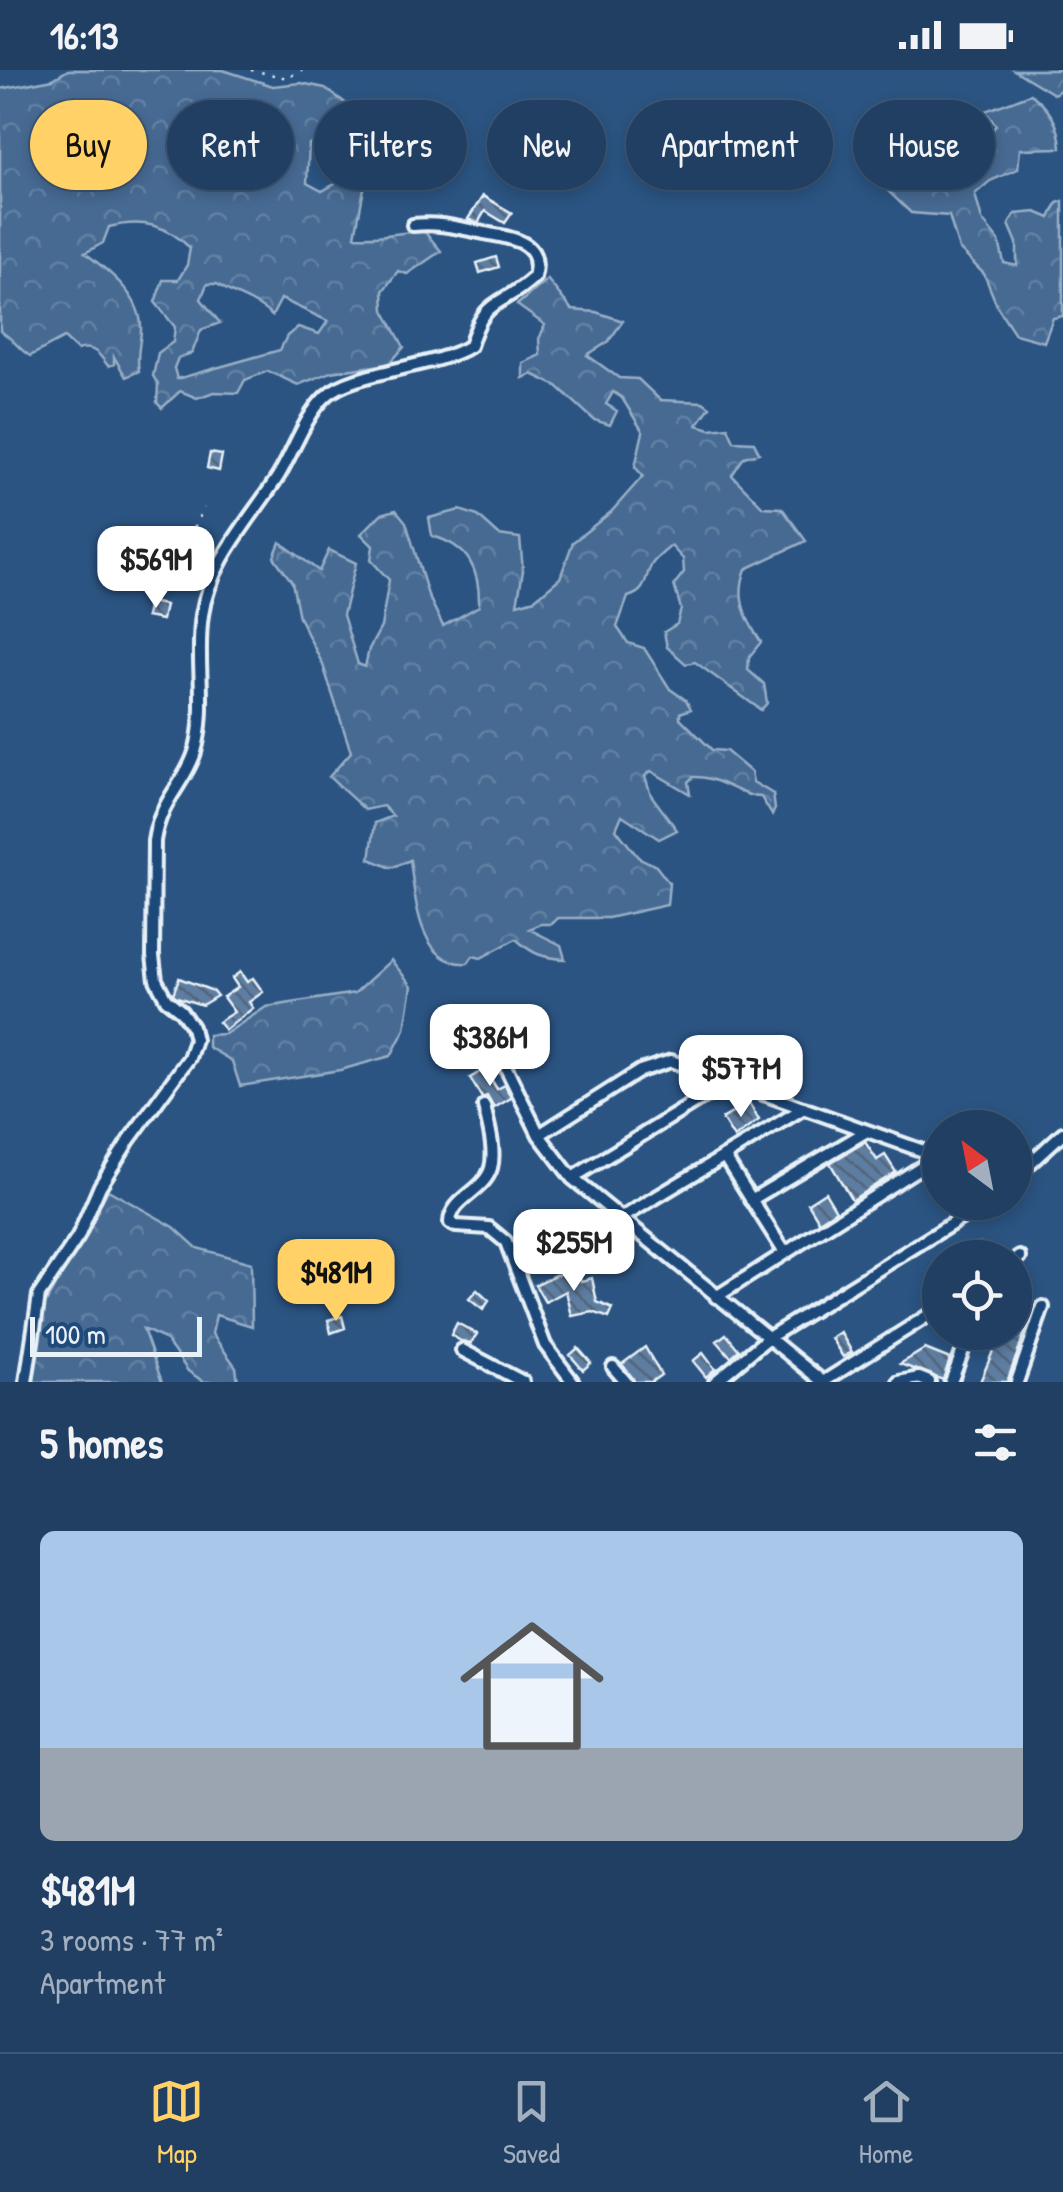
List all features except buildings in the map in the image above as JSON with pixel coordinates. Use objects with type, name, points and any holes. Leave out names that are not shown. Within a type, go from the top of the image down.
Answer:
[{"type":"street","points":[[26,1382],[39,1295],[78,1236],[100,1186],[129,1140],[189,1058],[194,1040],[192,1027],[182,1011],[166,999],[156,980],[154,841],[156,824],[167,798],[194,757],[202,719],[198,656],[209,586],[327,395],[343,386],[452,357],[470,346],[476,325],[487,308],[534,276],[534,254],[526,244],[509,236],[434,222],[413,225]]},
{"type":"street","points":[[539,1135],[640,1071],[670,1061],[922,1150]]},
{"type":"street","points":[[507,1070],[539,1135],[572,1178],[817,1380],[922,1319]]},
{"type":"street","points":[[572,1178],[730,1082]]},
{"type":"street","points":[[484,1106],[492,1164],[486,1180],[456,1206],[450,1223],[490,1228],[506,1242],[545,1345],[572,1382]]},
{"type":"street","points":[[620,1219],[804,1108]]},
{"type":"street","points":[[752,1200],[867,1130]]},
{"type":"street","points":[[1032,1161],[1063,1133]]},
{"type":"street","points":[[724,1156],[785,1253]]},
{"type":"street","points":[[716,1296],[922,1167]]},
{"type":"street","points":[[715,1382],[768,1338],[957,1220]]},
{"type":"street","points":[[1017,1382],[1043,1307]]},
{"type":"street","points":[[462,1350],[523,1382]]},
{"type":"street","points":[[951,1382],[963,1350]]},
{"type":"street","points":[[613,1367],[626,1382]]},
{"type":"street","points":[[899,1382],[918,1378],[929,1382]]},
{"type":"path","points":[[251,70],[287,78],[302,70]]},
{"type":"path","points":[[204,508],[184,548],[194,582],[209,586]]},
{"type":"green space","points":[[68,70],[223,70],[273,86],[301,83],[325,88],[342,100],[314,100],[314,142],[309,144],[307,183],[322,191],[364,190],[355,236],[424,231],[441,251],[407,274],[398,271],[383,291],[384,310],[404,347],[389,364],[331,372],[298,385],[268,371],[245,380],[238,393],[214,392],[197,398],[180,391],[162,408],[157,403],[158,384],[153,376],[158,353],[173,342],[175,327],[155,302],[163,280],[178,280],[187,265],[190,248],[163,229],[132,224],[109,227],[103,243],[85,253],[123,286],[136,307],[141,331],[139,371],[126,377],[114,357],[114,364],[108,366],[95,351],[77,350],[64,338],[30,356],[0,331],[0,89],[53,79]],"holes":[[[207,284],[217,284],[272,316],[281,299],[328,321],[319,334],[298,327],[287,336],[280,350],[177,379],[174,368],[178,358],[192,353],[201,330],[220,323],[201,299]]]},
{"type":"green space","points":[[1014,70],[1063,70],[1063,88],[1054,94]]},
{"type":"green space","points":[[1031,94],[1052,117],[1061,148],[1020,149],[1018,169],[995,179],[995,107]]},
{"type":"green space","points":[[980,190],[975,194],[982,220],[999,241],[1004,263],[1017,266],[1017,243],[1009,224],[1015,214],[1036,212],[1050,218],[1057,203],[1063,201],[1063,316],[1053,318],[1044,342],[1015,334],[998,308],[984,274],[959,249],[949,216],[911,213],[888,191]]},
{"type":"green space","points":[[547,279],[572,310],[596,312],[623,321],[608,342],[587,355],[619,378],[638,379],[660,400],[703,402],[710,407],[697,425],[710,429],[728,427],[734,441],[754,442],[759,453],[744,457],[732,475],[763,507],[782,508],[806,541],[746,569],[743,579],[743,607],[761,642],[749,657],[748,670],[764,684],[767,703],[761,710],[695,662],[686,664],[667,647],[664,632],[677,624],[681,609],[674,585],[684,572],[683,559],[671,546],[652,564],[642,588],[628,597],[617,627],[628,643],[644,648],[670,689],[686,700],[691,709],[680,713],[680,718],[712,750],[726,751],[751,772],[753,782],[773,794],[775,809],[772,815],[761,797],[703,778],[693,777],[688,782],[690,794],[651,771],[645,776],[651,795],[677,830],[659,839],[622,815],[616,829],[638,857],[656,866],[669,883],[667,905],[608,918],[558,918],[552,924],[529,929],[561,945],[565,959],[538,954],[516,939],[481,958],[473,956],[468,963],[451,961],[439,954],[422,926],[410,860],[391,868],[370,859],[375,823],[393,816],[383,806],[365,810],[329,777],[351,752],[323,665],[299,617],[292,582],[274,557],[280,542],[319,571],[329,550],[356,563],[343,615],[358,664],[365,667],[381,627],[389,580],[371,560],[373,546],[361,534],[381,514],[396,510],[406,522],[428,595],[443,626],[479,606],[477,581],[463,553],[432,536],[429,518],[460,510],[478,516],[499,535],[520,538],[523,571],[517,604],[535,599],[560,578],[573,542],[611,512],[643,476],[635,467],[643,432],[622,398],[613,392],[606,404],[617,411],[610,425],[594,420],[557,386],[532,374],[523,378],[523,363],[540,355],[539,339],[545,325],[517,305]]},
{"type":"green space","points":[[391,960],[412,986],[405,1029],[391,1056],[340,1070],[240,1086],[232,1061],[208,1047],[208,1035],[225,1034],[266,1007],[355,993]]},
{"type":"green space","points":[[108,1190],[174,1227],[197,1248],[251,1263],[252,1326],[216,1315],[212,1334],[236,1367],[238,1382],[204,1382],[188,1371],[165,1339],[143,1329],[162,1382],[30,1382],[43,1308]]}]
